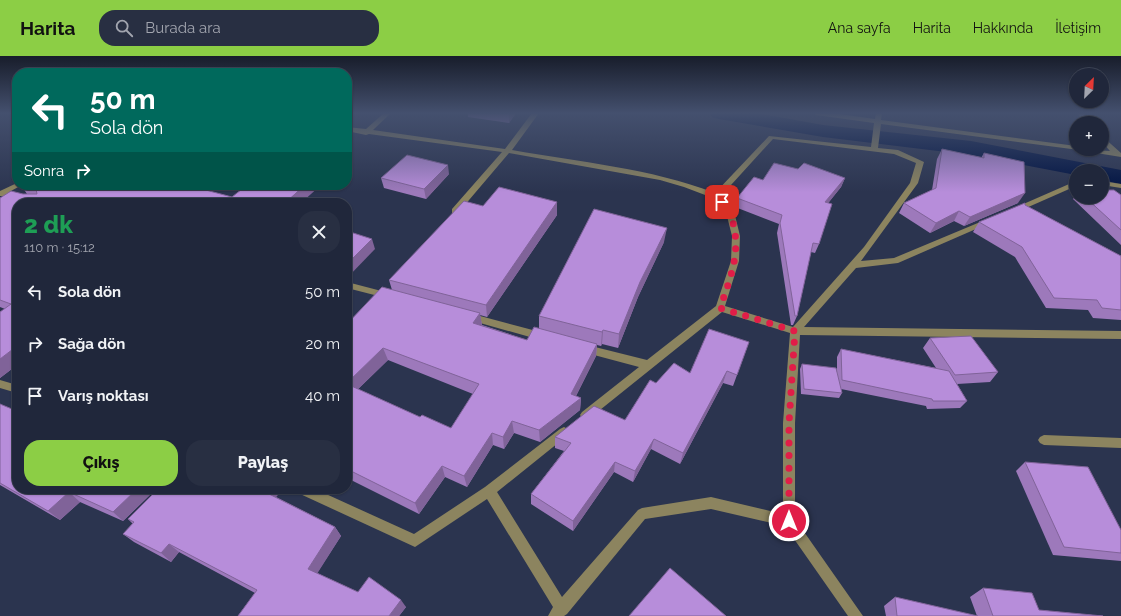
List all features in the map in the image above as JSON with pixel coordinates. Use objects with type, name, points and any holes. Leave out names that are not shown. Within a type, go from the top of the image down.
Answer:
[{"type":"street","points":[[313,494],[415,541],[490,491],[720,308],[736,261],[736,236],[729,207],[716,196],[686,185],[660,178],[507,152],[412,139]]},
{"type":"street","points":[[450,217],[517,139]]},
{"type":"street","points":[[716,196],[769,139]]},
{"type":"street","points":[[793,139],[874,147],[896,152],[920,162],[914,184],[867,249],[795,331],[789,423],[789,521],[856,616]]},
{"type":"street","points":[[874,147],[876,139]]},
{"type":"street","points":[[1008,139],[1069,147]]},
{"type":"street","points":[[1109,145],[1119,155]]},
{"type":"street","points":[[1109,153],[1119,155]]},
{"type":"street","points":[[1109,184],[1121,186]]},
{"type":"street","points":[[852,265],[895,261],[1069,186]]},
{"type":"street","points":[[1,193],[12,188]]},
{"type":"street","points":[[1,193],[20,198]]},
{"type":"street","points":[[352,285],[386,291],[398,298]]},
{"type":"street","points":[[720,308],[795,331],[1121,335]]},
{"type":"street","points":[[459,314],[551,339]]},
{"type":"street","points":[[573,345],[650,365]]},
{"type":"street","points":[[0,384],[12,388]]},
{"type":"street","points":[[1044,440],[1121,443]]},
{"type":"street","points":[[490,491],[559,612],[642,514],[711,503],[789,521]]},
{"type":"building","points":[[942,149],[984,158],[984,153],[1024,162],[1025,193],[970,217],[959,211],[936,223],[904,203],[936,188]]},
{"type":"building","points":[[407,155],[448,165],[424,189],[381,178]]},
{"type":"building","points":[[774,163],[798,169],[804,163],[845,178],[825,202],[832,204],[819,244],[813,243],[797,316],[795,316],[780,223],[782,215],[737,198],[754,177],[763,180]]},
{"type":"building","points":[[499,187],[557,202],[486,305],[389,280],[464,201],[483,206]]},
{"type":"building","points":[[36,190],[206,190],[232,197],[241,190],[299,190],[291,198],[12,198],[12,350],[0,359],[0,312],[11,304],[0,300],[0,198],[11,191],[23,194],[37,194]]},
{"type":"building","points":[[1109,190],[1114,190],[1121,195],[1121,230],[1093,204],[1109,204]]},
{"type":"building","points":[[1025,203],[1025,205],[1121,256],[1121,310],[1102,308],[1097,300],[1054,298],[1022,247],[979,222]]},
{"type":"building","points":[[594,209],[667,228],[640,282],[619,334],[603,330],[602,332],[539,316]]},
{"type":"building","points":[[352,233],[372,239],[352,259]]},
{"type":"building","points":[[382,287],[480,313],[473,323],[527,340],[534,327],[597,344],[571,394],[581,398],[539,430],[512,421],[503,437],[492,433],[464,476],[442,466],[415,503],[352,472],[352,386],[420,417],[422,415],[451,428],[479,384],[383,348],[352,378],[352,319]]},
{"type":"building","points":[[709,329],[749,342],[737,375],[727,371],[683,453],[654,439],[635,471],[615,462],[573,521],[531,494],[571,443],[555,437],[594,406],[625,420],[650,380],[656,383],[674,363],[690,373]]},
{"type":"building","points":[[971,336],[998,372],[955,375],[930,338]]},
{"type":"building","points":[[841,349],[949,371],[967,401],[933,401],[932,399],[842,380]]},
{"type":"building","points":[[802,364],[836,368],[842,393],[804,389]]},
{"type":"building","points":[[0,404],[12,409],[12,490],[0,483]]},
{"type":"building","points":[[1025,462],[1088,467],[1121,530],[1121,553],[1064,547]]},
{"type":"building","points":[[19,494],[67,494],[48,511]]},
{"type":"building","points":[[73,494],[132,494],[113,512]]},
{"type":"building","points":[[153,494],[269,494],[335,527],[308,569],[358,592],[369,577],[401,600],[389,616],[238,616],[257,590],[169,544],[161,553],[123,534],[134,522],[128,519]]},
{"type":"building","points":[[670,568],[726,616],[629,616]]},
{"type":"building","points":[[983,588],[1032,593],[1039,610],[1103,616],[993,616]]},
{"type":"building","points":[[895,597],[978,616],[897,616]]},
{"type":"waterway","points":[[894,139],[971,148],[1069,166]]},
{"type":"waterway","points":[[1109,174],[1121,177]]},
{"type":"route","points":[[722,202],[729,207],[736,236],[736,261],[720,308],[795,331],[789,423],[789,521]]}]
